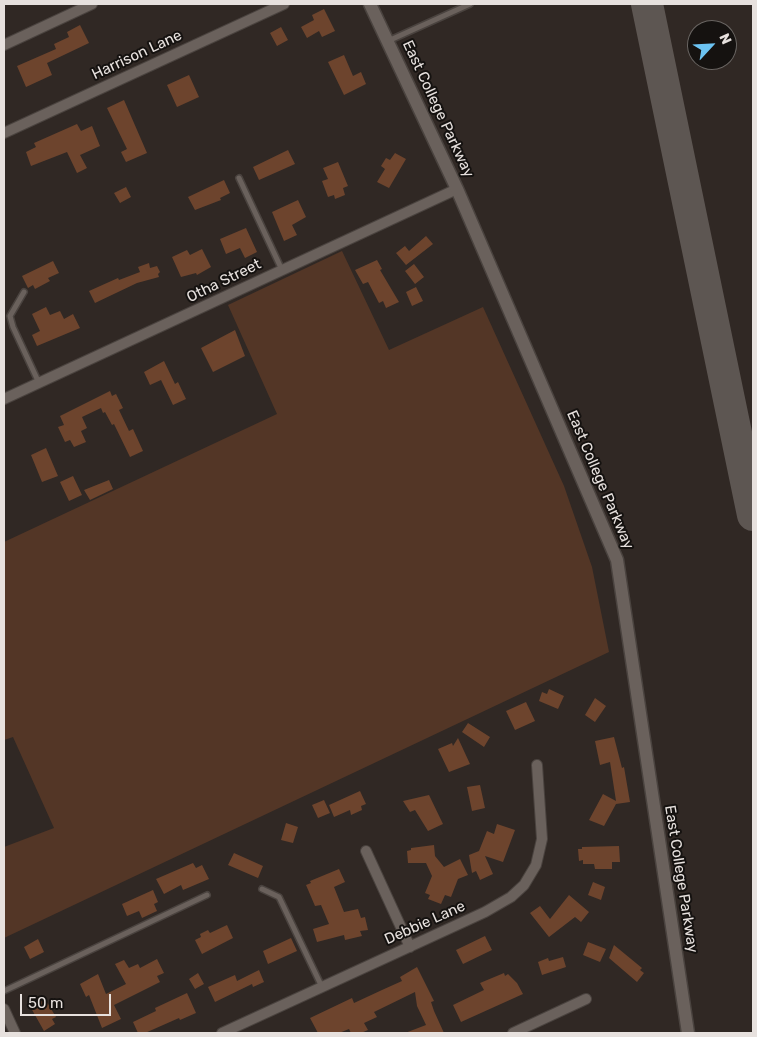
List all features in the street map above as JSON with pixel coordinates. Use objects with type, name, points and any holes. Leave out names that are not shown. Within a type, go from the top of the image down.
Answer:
[{"type":"main road","name":"East College Parkway","points":[[370,4],[457,189],[617,560],[688,1033]]},
{"type":"street","points":[[4,45],[92,4]]},
{"type":"street","name":"Harrison Lane","points":[[4,133],[284,4]]},
{"type":"street","name":"Otha Street","points":[[4,399],[457,189]]},
{"type":"street","name":"Debbie Lane","points":[[222,1033],[485,912],[511,897],[524,885],[536,865],[542,839],[537,765]]},
{"type":"street","points":[[366,851],[410,947]]},
{"type":"street","points":[[513,1033],[586,999]]},
{"type":"street","points":[[4,1009],[15,1033]]},
{"type":"lane","points":[[388,41],[470,4]]},
{"type":"lane","points":[[239,178],[282,270]]},
{"type":"lane","points":[[24,292],[10,316],[13,328],[39,384]]},
{"type":"lane","points":[[262,889],[280,897],[322,987]]},
{"type":"lane","points":[[4,991],[207,895]]},
{"type":"shaded area","points":[[342,251],[389,350],[483,307],[564,486],[592,567],[609,652],[4,938],[4,847],[54,828],[13,737],[4,740],[4,542],[277,414],[228,305]]},
{"type":"building","points":[[324,9],[335,31],[322,37],[319,31],[307,38],[301,27],[314,20],[312,15]]},
{"type":"building","points":[[80,25],[89,43],[47,63],[52,75],[26,87],[17,66],[56,49],[54,44],[69,37],[67,32]]},
{"type":"building","points":[[281,27],[288,40],[277,46],[270,33]]},
{"type":"building","points":[[344,55],[353,76],[361,72],[366,84],[344,95],[328,62]]},
{"type":"building","points":[[189,75],[199,97],[177,107],[167,85]]},
{"type":"building","points":[[124,100],[147,153],[126,162],[121,152],[127,149],[107,108]]},
{"type":"building","points":[[77,124],[81,131],[92,126],[100,146],[80,155],[87,168],[77,173],[67,152],[31,166],[26,152],[36,147],[34,143]]},
{"type":"building","points":[[288,150],[295,164],[259,180],[253,167]]},
{"type":"building","points":[[395,153],[406,159],[389,188],[377,182],[385,169],[381,166],[386,158],[390,160]]},
{"type":"building","points":[[338,162],[348,186],[343,188],[345,195],[335,199],[334,195],[328,197],[322,181],[328,179],[323,168]]},
{"type":"building","points":[[224,180],[230,193],[220,198],[221,200],[195,210],[188,197]]},
{"type":"building","points":[[126,187],[131,197],[120,203],[114,193]]},
{"type":"building","points":[[298,200],[306,217],[292,225],[297,235],[284,241],[272,212]]},
{"type":"building","points":[[246,228],[257,252],[245,258],[240,248],[226,254],[220,239]]},
{"type":"building","points":[[426,236],[433,244],[406,265],[396,253],[405,246],[409,251]]},
{"type":"building","points":[[202,249],[211,267],[197,275],[196,273],[181,277],[172,257],[187,250],[190,255]]},
{"type":"building","points":[[377,260],[382,269],[380,270],[399,302],[386,308],[383,301],[379,303],[368,282],[363,284],[355,270]]},
{"type":"building","points":[[53,261],[59,273],[48,278],[50,281],[35,289],[33,285],[28,288],[22,276]]},
{"type":"building","points":[[149,263],[150,268],[157,266],[160,272],[158,274],[159,277],[137,283],[95,303],[89,291],[118,278],[119,280],[140,272],[138,267]]},
{"type":"building","points":[[414,264],[424,277],[415,284],[405,271]]},
{"type":"building","points":[[416,287],[423,301],[412,306],[406,292]]},
{"type":"building","points":[[46,307],[50,315],[60,311],[64,319],[73,314],[80,328],[37,346],[32,335],[40,331],[32,314]]},
{"type":"building","points":[[235,330],[245,356],[213,372],[201,348]]},
{"type":"building","points":[[164,361],[175,384],[178,382],[186,399],[173,405],[161,380],[150,385],[144,372]]},
{"type":"building","points":[[110,391],[112,396],[116,394],[123,408],[119,410],[129,431],[133,429],[143,451],[130,457],[114,424],[112,425],[101,408],[82,417],[87,428],[81,431],[86,442],[74,447],[70,440],[65,442],[58,427],[64,425],[60,416]]},
{"type":"building","points":[[46,448],[58,476],[42,482],[31,455]]},
{"type":"building","points":[[73,476],[82,495],[69,501],[60,482]]},
{"type":"building","points":[[109,480],[113,489],[90,500],[84,490]]},
{"type":"building","points":[[549,689],[564,696],[558,709],[539,701],[542,692],[547,694]]},
{"type":"building","points":[[595,698],[606,706],[595,722],[585,715]]},
{"type":"building","points":[[526,702],[535,721],[515,730],[506,711]]},
{"type":"building","points":[[468,723],[490,737],[484,747],[462,732]]},
{"type":"building","points":[[614,737],[622,768],[624,767],[630,802],[616,804],[604,826],[589,820],[603,794],[616,801],[610,762],[600,765],[595,741]]},
{"type":"building","points":[[458,738],[470,764],[449,772],[438,749],[452,743],[453,746]]},
{"type":"building","points":[[480,785],[485,808],[472,811],[467,787]]},
{"type":"building","points":[[360,791],[366,804],[361,806],[362,810],[351,815],[350,810],[334,817],[329,805]]},
{"type":"building","points":[[429,795],[443,824],[428,831],[415,810],[410,812],[403,801]]},
{"type":"building","points":[[324,800],[330,813],[318,818],[312,805]]},
{"type":"building","points":[[286,823],[298,827],[293,843],[281,840]]},
{"type":"building","points":[[497,824],[515,830],[503,862],[485,856],[493,874],[480,880],[476,871],[472,873],[469,855],[479,851],[487,831],[494,834]]},
{"type":"building","points":[[434,845],[435,856],[444,867],[460,859],[468,875],[458,879],[451,897],[445,895],[441,904],[428,899],[430,895],[425,893],[432,876],[426,863],[408,863],[407,851],[411,850],[411,848]]},
{"type":"building","points":[[619,846],[620,862],[612,862],[612,869],[595,869],[594,864],[583,864],[583,860],[579,861],[578,849],[582,849],[582,847]]},
{"type":"building","points":[[234,853],[263,866],[258,878],[228,865]]},
{"type":"building","points":[[193,863],[196,868],[202,865],[209,879],[183,890],[181,885],[164,894],[156,879]]},
{"type":"building","points":[[339,869],[345,882],[334,887],[344,912],[358,909],[361,918],[365,917],[368,930],[360,931],[362,936],[345,940],[344,935],[317,942],[313,929],[329,924],[321,905],[315,906],[306,885],[311,883],[310,881]]},
{"type":"building","points":[[593,882],[605,887],[601,900],[588,895]]},
{"type":"building","points":[[153,890],[158,902],[154,904],[157,911],[142,918],[139,911],[127,916],[122,904]]},
{"type":"building","points":[[569,895],[589,912],[581,922],[575,917],[549,937],[530,913],[540,906],[550,919]]},
{"type":"building","points":[[227,925],[233,938],[202,954],[195,940],[201,937],[200,934],[208,930],[210,933]]},
{"type":"building","points":[[485,936],[492,950],[463,964],[456,950]]},
{"type":"building","points":[[291,938],[297,951],[268,964],[263,951]]},
{"type":"building","points":[[38,939],[44,952],[30,959],[24,947]]},
{"type":"building","points":[[588,942],[606,949],[600,962],[583,955]]},
{"type":"building","points":[[614,945],[642,968],[640,970],[644,973],[637,982],[609,958]]},
{"type":"building","points":[[563,957],[566,967],[542,975],[538,962],[548,958],[549,961]]},
{"type":"building","points":[[157,959],[164,973],[157,976],[160,982],[114,1005],[121,1019],[102,1028],[89,995],[86,997],[80,984],[98,974],[106,994],[126,984],[115,964],[124,960],[129,968],[138,964],[140,968]]},
{"type":"building","points":[[417,967],[434,1001],[431,1002],[444,1033],[405,1033],[426,1025],[417,1006],[415,992],[374,1012],[377,1017],[364,1023],[368,1030],[361,1033],[351,1033],[349,1029],[339,1033],[318,1033],[310,1018],[352,998],[354,1003],[402,981],[400,977]]},
{"type":"building","points":[[259,970],[264,982],[253,987],[252,984],[215,1002],[208,987],[235,975],[237,981]]},
{"type":"building","points":[[198,973],[204,984],[195,989],[189,979]]},
{"type":"building","points":[[504,973],[505,976],[508,974],[517,983],[523,994],[461,1022],[453,1005],[484,990],[480,983]]},
{"type":"building","points":[[187,993],[196,1013],[180,1020],[179,1018],[145,1033],[138,1033],[133,1022],[156,1011],[155,1008]]},
{"type":"building","points":[[45,999],[56,1017],[52,1019],[55,1024],[44,1031],[31,1008]]},
{"type":"taxiway","points":[[647,4],[753,515]]}]
